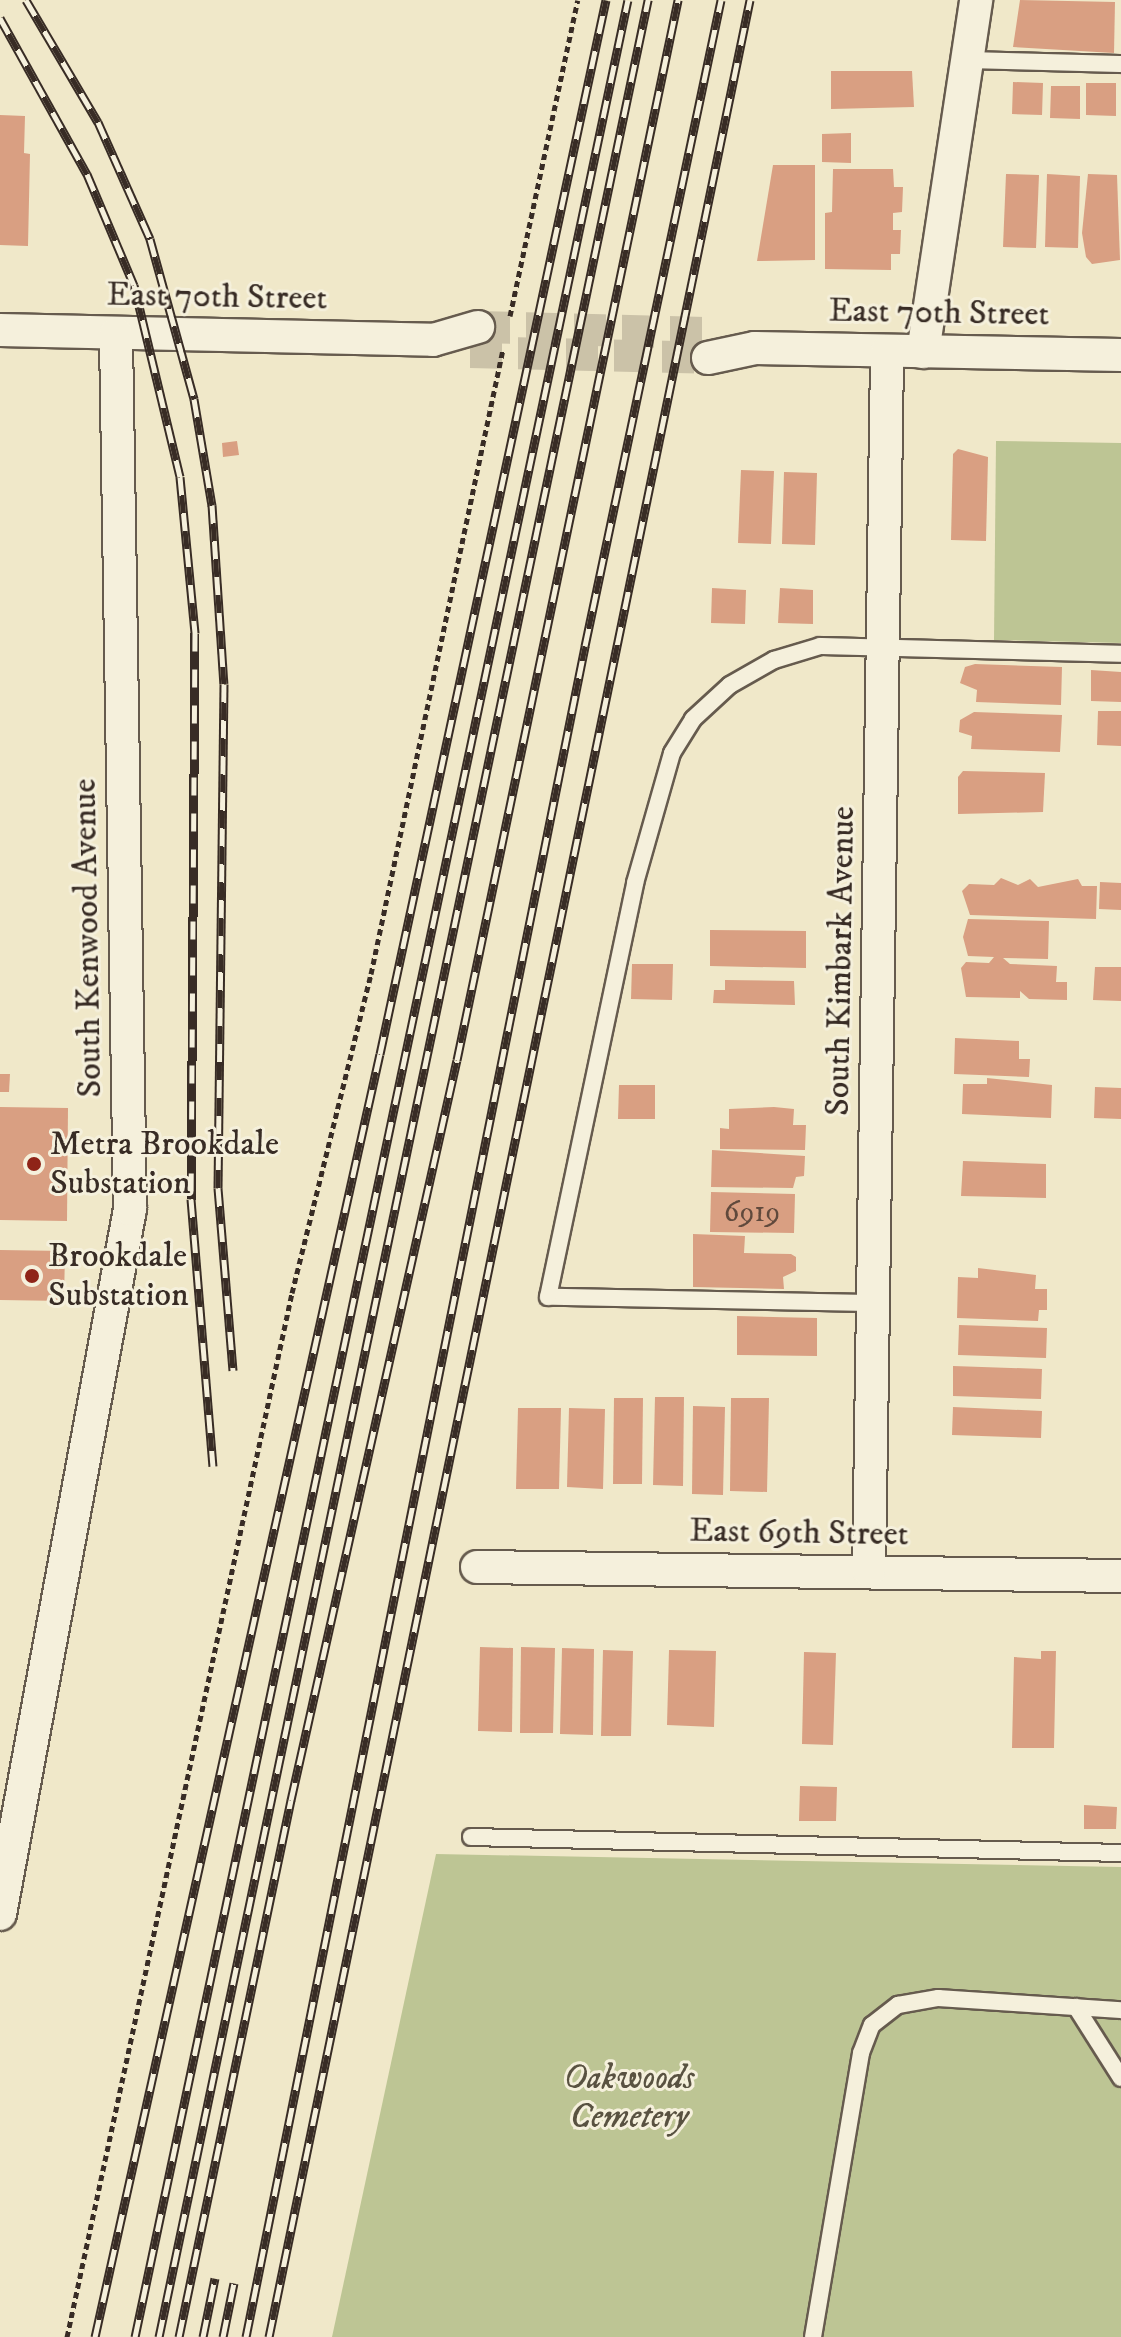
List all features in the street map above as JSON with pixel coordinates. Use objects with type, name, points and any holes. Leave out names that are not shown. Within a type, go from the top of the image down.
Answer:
[{"type":"street","points":[[923,352],[976,0]]},
{"type":"street","name":"East 70th Street","points":[[0,330],[433,340],[491,334]]},
{"type":"street","name":"South Kenwood Avenue","points":[[0,1914],[130,1209],[116,333]]},
{"type":"street","name":"East 70th Street","points":[[712,346],[1121,355]]},
{"type":"street","name":"South Kimbark Avenue","points":[[869,1571],[887,351]]},
{"type":"street","name":"East 69th Street","points":[[477,1567],[1121,1576]]},
{"type":"lane","points":[[967,60],[1121,64]]},
{"type":"lane","points":[[873,1303],[548,1297],[635,883],[672,753],[693,719],[730,685],[774,660],[820,646],[883,645],[1121,654]]},
{"type":"lane","points":[[471,1837],[1121,1853]]},
{"type":"lane","points":[[813,2337],[861,2053],[872,2025],[898,2005],[938,1998],[1121,2010]]},
{"type":"lane","points":[[1076,2007],[1121,2078]]},
{"type":"path","points":[[67,2337],[292,1293],[371,974],[491,334],[578,0]]},
{"type":"green space","points":[[996,441],[1121,443],[1121,643],[994,640]]},
{"type":"green space","name":"Oakwoods Cemetery","points":[[436,1854],[1121,1867],[1121,2337],[332,2337]]},
{"type":"building","points":[[1020,0],[1115,2],[1114,53],[1013,47]]},
{"type":"building","points":[[831,71],[912,71],[914,107],[831,109]]},
{"type":"building","points":[[1013,82],[1043,83],[1042,115],[1012,114]]},
{"type":"building","points":[[1086,83],[1116,83],[1116,116],[1086,115]]},
{"type":"building","points":[[1051,86],[1080,86],[1080,119],[1050,118]]},
{"type":"building","points":[[0,115],[25,116],[24,153],[30,154],[28,246],[0,245]]},
{"type":"building","points":[[851,133],[851,163],[822,162],[822,134]]},
{"type":"building","points":[[773,165],[815,165],[815,260],[757,261]]},
{"type":"building","points":[[833,169],[893,169],[894,187],[903,187],[902,212],[893,213],[893,230],[901,230],[900,254],[891,254],[891,270],[825,269],[825,213],[832,212]]},
{"type":"building","points":[[1006,174],[1039,175],[1036,248],[1003,247]]},
{"type":"building","points":[[1047,174],[1080,176],[1078,248],[1045,247]]},
{"type":"building","points":[[1088,174],[1117,175],[1120,260],[1092,264],[1086,257],[1082,233]]},
{"type":"building","points":[[237,441],[239,455],[223,457],[222,443]]},
{"type":"building","points":[[958,449],[988,457],[986,541],[951,540],[953,454]]},
{"type":"building","points":[[741,470],[774,471],[771,544],[738,543]]},
{"type":"building","points":[[784,472],[817,473],[815,545],[782,544]]},
{"type":"building","points":[[712,588],[746,590],[745,624],[711,623]]},
{"type":"building","points":[[780,588],[813,590],[813,624],[778,623]]},
{"type":"building","points":[[975,664],[1062,667],[1061,705],[976,702],[977,690],[960,683],[965,667]]},
{"type":"building","points":[[1091,670],[1121,672],[1121,702],[1091,701]]},
{"type":"building","points":[[1098,711],[1121,711],[1121,746],[1097,745]]},
{"type":"building","points":[[974,712],[1062,715],[1060,752],[971,749],[972,736],[959,732],[960,720]]},
{"type":"building","points":[[963,771],[1045,773],[1043,812],[958,814],[958,777]]},
{"type":"building","points":[[1001,878],[1018,885],[1030,879],[1038,887],[1078,879],[1082,886],[1097,886],[1096,919],[970,915],[962,891],[969,884],[994,885]]},
{"type":"building","points":[[1100,882],[1121,883],[1121,910],[1099,909]]},
{"type":"building","points":[[968,919],[1049,921],[1048,959],[1003,958],[1010,964],[1057,966],[1056,982],[1067,982],[1067,1000],[1029,999],[1020,991],[1020,998],[966,997],[961,968],[966,962],[989,963],[994,957],[968,956],[963,937]]},
{"type":"building","points":[[710,930],[806,931],[806,968],[710,966]]},
{"type":"building","points":[[632,964],[673,964],[672,1000],[631,999]]},
{"type":"building","points":[[1095,967],[1121,967],[1121,1001],[1093,1000]]},
{"type":"building","points":[[725,980],[794,981],[795,1005],[713,1003],[714,990],[725,990]]},
{"type":"building","points":[[955,1038],[1019,1041],[1019,1059],[1030,1059],[1029,1077],[954,1074]]},
{"type":"building","points":[[0,1074],[10,1074],[9,1092],[0,1092]]},
{"type":"building","points":[[987,1078],[1052,1085],[1051,1118],[962,1114],[963,1084],[987,1084]]},
{"type":"building","points":[[619,1085],[655,1085],[655,1119],[618,1119]]},
{"type":"building","points":[[1095,1087],[1121,1088],[1121,1119],[1094,1118]]},
{"type":"building","name":"Metra Brookdale Substation","points":[[0,1107],[68,1108],[67,1221],[0,1220]]},
{"type":"building","points":[[729,1109],[794,1109],[793,1125],[806,1125],[805,1150],[720,1149],[720,1128],[729,1129]]},
{"type":"building","points":[[712,1150],[805,1156],[804,1176],[796,1177],[793,1188],[711,1187]]},
{"type":"building","points":[[963,1161],[1046,1164],[1046,1198],[961,1196]]},
{"type":"building","points":[[711,1192],[795,1194],[794,1233],[710,1232]]},
{"type":"building","points":[[693,1234],[745,1236],[744,1253],[791,1254],[796,1257],[796,1271],[783,1277],[784,1289],[693,1287]]},
{"type":"building","name":"Brookdale Substation","points":[[0,1250],[65,1251],[64,1301],[0,1300]]},
{"type":"building","points":[[978,1268],[1036,1275],[1035,1289],[1047,1289],[1047,1310],[1039,1310],[1038,1321],[957,1318],[958,1277],[978,1278]]},
{"type":"building","points":[[737,1316],[817,1318],[817,1356],[737,1355]]},
{"type":"building","points":[[959,1325],[1047,1328],[1046,1358],[958,1355]]},
{"type":"building","points":[[953,1366],[1042,1369],[1041,1399],[953,1396]]},
{"type":"building","points":[[655,1397],[684,1397],[683,1486],[653,1485]]},
{"type":"building","points":[[614,1398],[643,1398],[642,1484],[613,1484]]},
{"type":"building","points":[[731,1398],[769,1398],[767,1492],[730,1491]]},
{"type":"building","points":[[693,1406],[725,1407],[723,1495],[692,1494]]},
{"type":"building","points":[[953,1407],[1042,1411],[1041,1438],[952,1435]]},
{"type":"building","points":[[518,1408],[561,1408],[559,1489],[516,1489]]},
{"type":"building","points":[[569,1408],[605,1409],[603,1489],[567,1487]]},
{"type":"building","points":[[480,1647],[513,1648],[512,1732],[478,1731]]},
{"type":"building","points":[[521,1647],[555,1648],[553,1733],[520,1733]]},
{"type":"building","points":[[562,1648],[594,1649],[593,1735],[560,1734]]},
{"type":"building","points":[[603,1650],[633,1651],[631,1736],[601,1736]]},
{"type":"building","points":[[669,1650],[716,1651],[714,1727],[667,1725]]},
{"type":"building","points":[[1041,1651],[1056,1651],[1054,1748],[1012,1748],[1014,1657],[1041,1659]]},
{"type":"building","points":[[804,1652],[836,1653],[833,1745],[802,1744]]},
{"type":"building","points":[[800,1786],[837,1787],[836,1821],[799,1821]]},
{"type":"building","points":[[1084,1805],[1117,1807],[1116,1829],[1084,1829]]},
{"type":"tunnel","points":[[478,327],[715,333]]},
{"type":"tunnel","points":[[470,352],[708,358]]},
{"type":"railway","points":[[26,0],[98,122],[150,239],[194,399],[212,505],[224,684],[218,1188],[233,1370]]},
{"type":"railway","points":[[95,2337],[380,1054],[606,0]]},
{"type":"railway","points":[[135,2337],[628,0]]},
{"type":"railway","points":[[159,2337],[648,0]]},
{"type":"railway","points":[[179,2337],[291,1800],[457,1060],[678,0]]},
{"type":"railway","points":[[246,2337],[585,646],[721,0]]},
{"type":"railway","points":[[269,2337],[750,0]]},
{"type":"railway","points":[[0,18],[87,174],[134,285],[180,477],[195,633],[191,1199],[213,1466]]},
{"type":"railway","points":[[203,2337],[215,2278]]},
{"type":"railway","points":[[223,2337],[234,2283]]},
{"type":"place","name":"Metra Brookdale Substation","points":[[34,1164]]},
{"type":"place","name":"Brookdale Substation","points":[[32,1276]]}]
